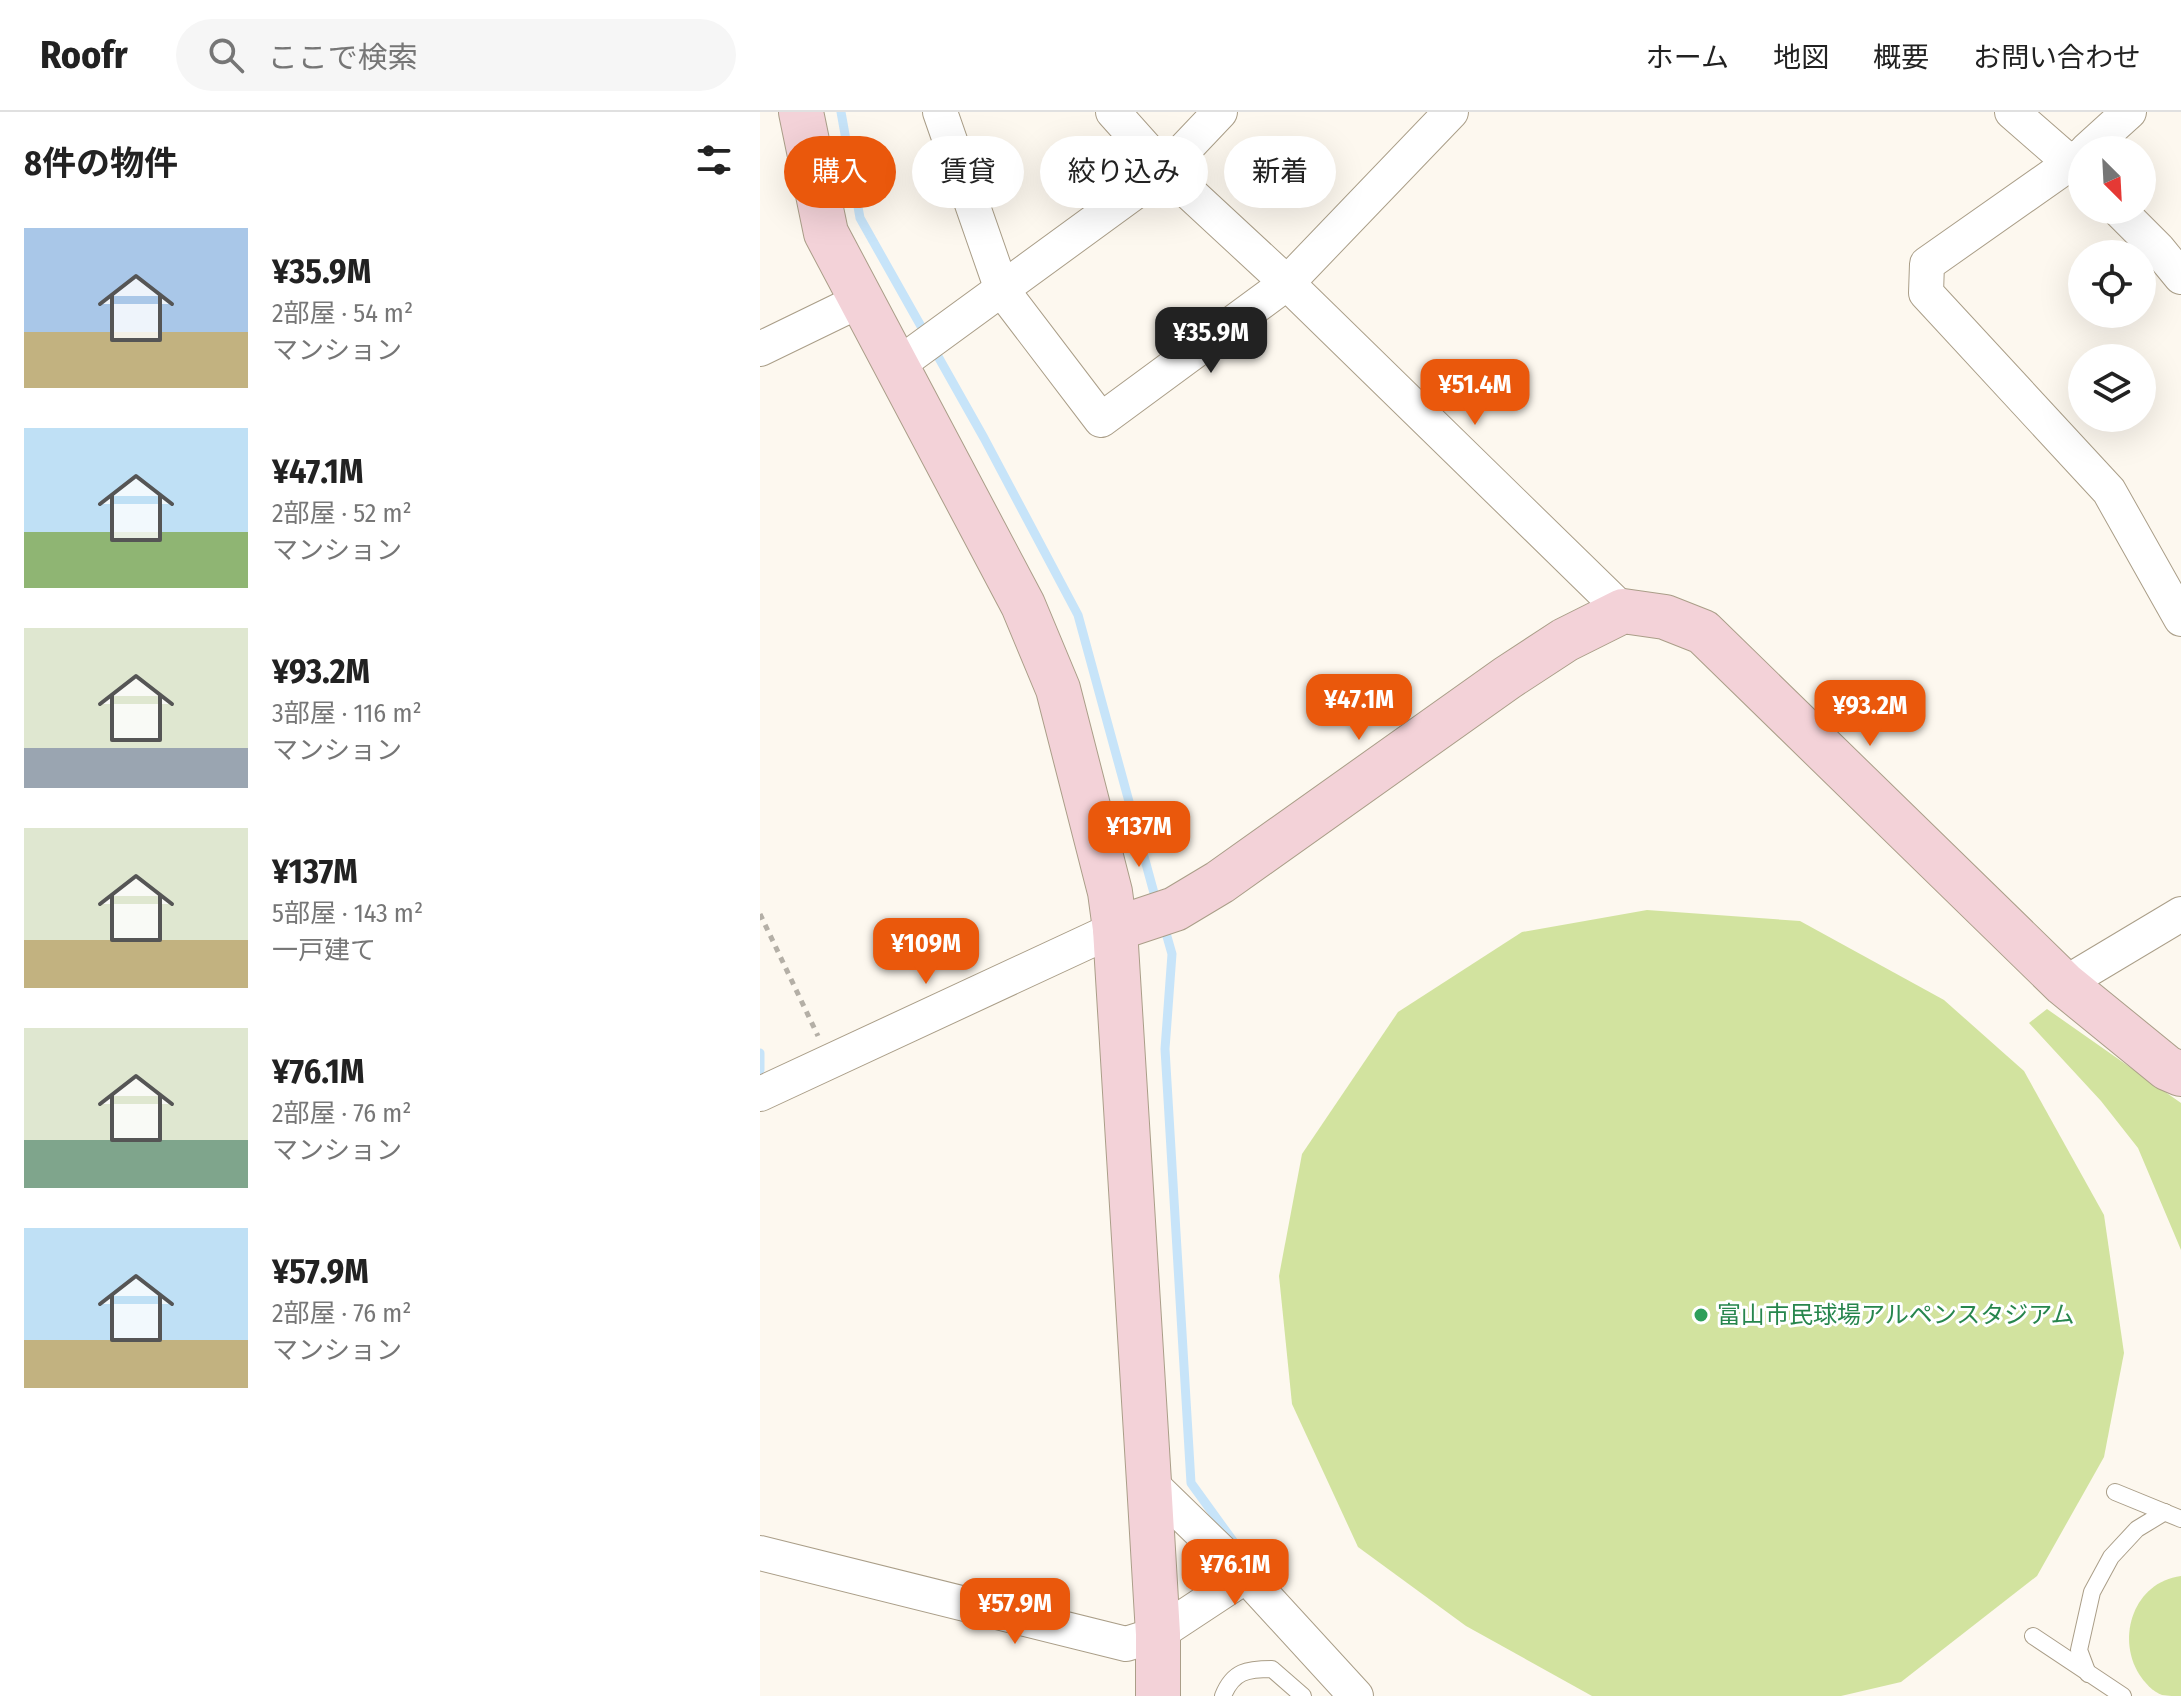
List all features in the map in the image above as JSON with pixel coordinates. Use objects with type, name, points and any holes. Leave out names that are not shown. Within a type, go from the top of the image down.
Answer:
[{"type":"street","points":[[801,112],[826,233],[1023,605],[1058,689],[1110,892],[1115,929],[1149,1482],[1158,1634],[1158,1696]]},
{"type":"street","points":[[940,112],[1002,290],[1101,420],[1287,283],[1451,112]]},
{"type":"street","points":[[1113,112],[1135,136]]},
{"type":"street","points":[[1197,136],[1220,112]]},
{"type":"street","points":[[2012,112],[2068,151]]},
{"type":"street","points":[[2105,136],[2129,112]]},
{"type":"street","points":[[2068,169],[1927,264],[1926,293],[2109,491],[2181,619]]},
{"type":"street","points":[[895,367],[1113,208]]},
{"type":"street","points":[[1206,208],[1623,611]]},
{"type":"street","points":[[2133,224],[2181,277]]},
{"type":"street","points":[[760,349],[861,300]]},
{"type":"street","points":[[760,1094],[1115,929],[1175,909],[1220,882],[1507,678],[1565,640],[1623,611],[1665,617],[1703,632],[2064,984],[2167,1068],[2181,1074]]},
{"type":"street","points":[[2064,984],[2181,914]]},
{"type":"street","points":[[1149,1482],[1246,1576],[1356,1696]]},
{"type":"street","points":[[760,1553],[1126,1644],[1158,1634],[1246,1576]]},
{"type":"lane","points":[[2115,1492],[2181,1519]]},
{"type":"lane","points":[[2088,1674],[2079,1650],[2092,1592],[2111,1557],[2137,1529],[2165,1512]]},
{"type":"lane","points":[[2033,1636],[2123,1696]]},
{"type":"lane","points":[[1223,1696],[1229,1681],[1250,1669],[1272,1669],[1303,1696]]},
{"type":"path","points":[[760,914],[831,1063]]},
{"type":"green space","name":"富山市民球場アルペンスタジアム","points":[[1647,910],[1800,921],[1944,1000],[2024,1071],[2104,1215],[2124,1353],[2104,1457],[2037,1576],[1901,1682],[1841,1696],[1592,1696],[1466,1626],[1358,1547],[1292,1404],[1279,1276],[1302,1154],[1398,1012],[1522,932]]},
{"type":"green space","points":[[2047,1009],[2181,1103],[2181,1250],[2138,1148],[2101,1101],[2029,1023]]},
{"type":"green space","points":[[2181,1576],[2181,1696],[2162,1695],[2155,1692],[2139,1674],[2129,1644],[2130,1628],[2141,1600],[2151,1589],[2165,1580]]},
{"type":"waterway","points":[[841,112],[860,218],[984,438],[1078,615],[1157,904]]},
{"type":"waterway","points":[[1164,926],[1172,954],[1165,1049],[1191,1483],[1235,1547]]},
{"type":"waterway","points":[[760,1053],[760,1070]]},
{"type":"place","name":"富山市民球場アルペンスタジアム","points":[[1701,1315]]}]
